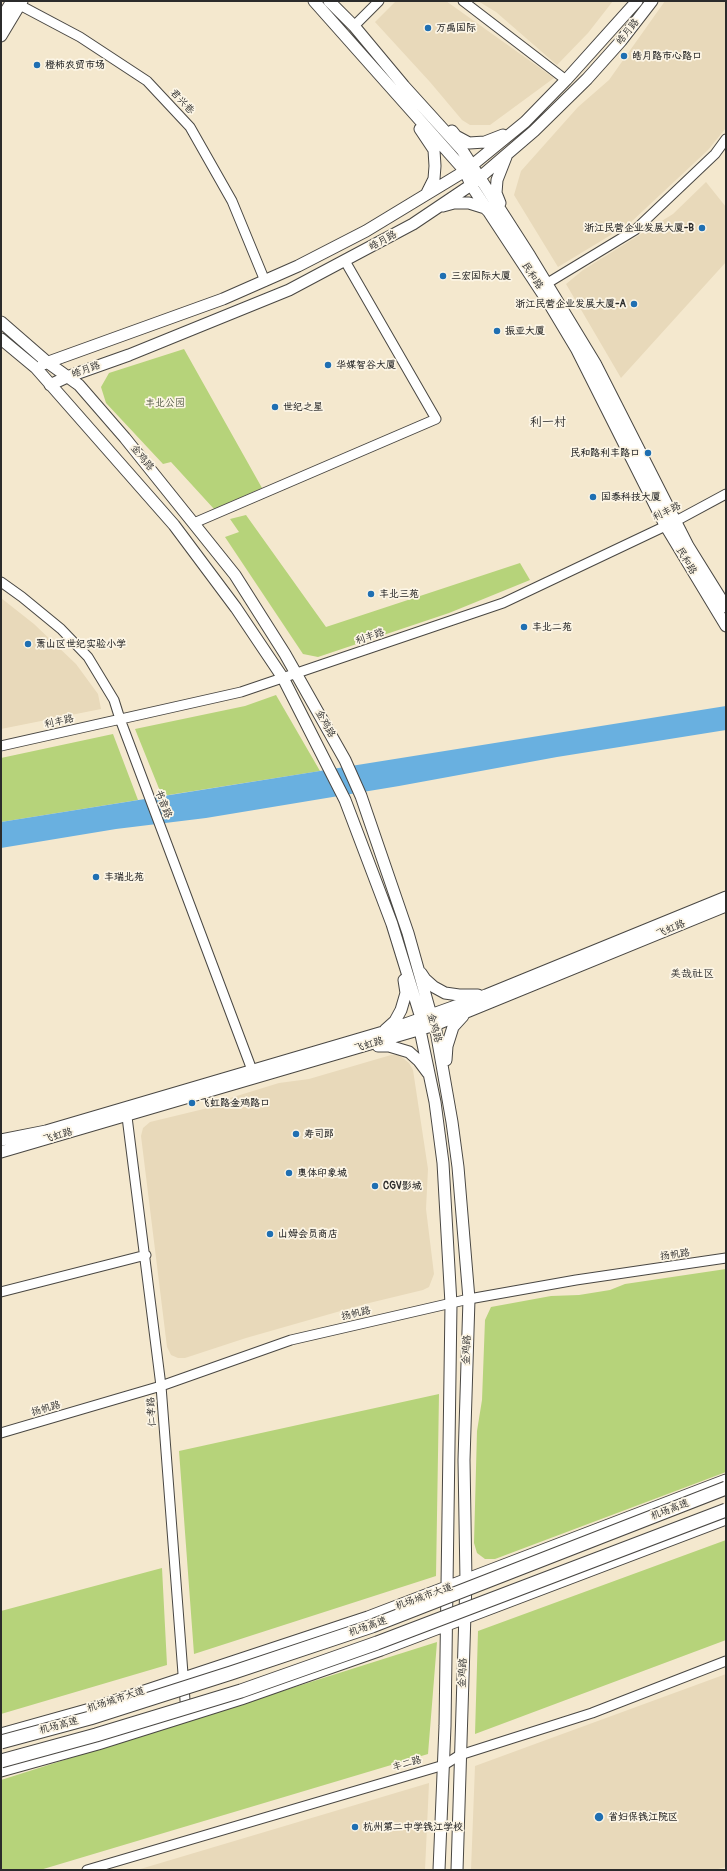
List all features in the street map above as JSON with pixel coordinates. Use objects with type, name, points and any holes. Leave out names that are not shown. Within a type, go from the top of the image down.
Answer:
[{"type":"highway","name":"机场高速","points":[[1,1742],[105,1713],[372,1626],[726,1488]]},
{"type":"highway","name":"机场高速","points":[[1,1761],[96,1735],[240,1691],[377,1643],[726,1510]]},
{"type":"main road","name":"民和路","points":[[314,1],[382,77],[468,168]]},
{"type":"main road","name":"民和路","points":[[329,1],[354,26],[404,86],[462,150],[468,168],[494,218],[577,350],[665,525],[726,626]]},
{"type":"main road","name":"皓月路","points":[[50,385],[283,293],[413,224],[475,181],[534,131],[587,79],[621,41],[652,1]]},
{"type":"main road","points":[[1,19],[16,2]]},
{"type":"main road","points":[[1,36],[16,2]]},
{"type":"main road","name":"皓月路","points":[[36,368],[47,362],[216,302],[298,266],[366,231],[468,168],[525,122],[566,80],[631,3]]},
{"type":"main road","points":[[382,77],[388,92],[420,130],[434,150],[434,178],[427,193]]},
{"type":"main road","points":[[404,86],[416,91],[456,136],[469,143],[485,142],[513,131]]},
{"type":"main road","points":[[507,155],[497,180],[496,193],[507,219]]},
{"type":"main road","name":"民和路","points":[[475,181],[507,219],[595,363],[688,546],[726,607]]},
{"type":"main road","points":[[437,208],[454,203],[469,203],[485,208],[494,218]]},
{"type":"main road","name":"金鸡路","points":[[1,322],[47,362],[79,385],[194,523],[235,575],[297,673],[345,760],[361,796],[408,933],[416,964],[427,1022],[430,1077],[435,1102],[443,1163],[451,1304],[448,1588],[444,1764],[439,1870]]},
{"type":"main road","name":"金鸡路","points":[[1,339],[36,368],[174,525],[236,608],[284,678],[345,800],[392,924],[402,957],[427,1022],[445,1079],[458,1167],[468,1299],[464,1460],[466,1581],[456,1870]]},
{"type":"main road","name":"飞虹路","points":[[1,1140],[126,1112],[357,1048],[427,1022],[486,995],[726,897]]},
{"type":"main road","name":"飞虹路","points":[[1,1152],[252,1070],[383,1032],[465,1014],[726,906]]},
{"type":"main road","points":[[383,1032],[395,1021],[402,1010],[405,1001],[406,993],[402,957]]},
{"type":"main road","points":[[416,964],[425,980],[434,987],[445,992],[459,995],[486,995]]},
{"type":"main road","points":[[445,1079],[449,1037],[453,1027],[465,1014]]},
{"type":"main road","points":[[357,1048],[389,1046],[409,1052],[419,1061],[430,1077]]},
{"type":"main road","name":"机场城市大道","points":[[1,1734],[182,1679],[368,1617],[448,1588],[726,1480]]},
{"type":"main road","points":[[1,1771],[98,1744],[271,1689],[447,1626],[726,1519]]},
{"type":"street","points":[[354,26],[379,1]]},
{"type":"street","points":[[463,1],[566,80]]},
{"type":"street","name":"君兴巷","points":[[16,2],[80,37],[147,81],[190,126],[232,201],[265,281]]},
{"type":"street","points":[[546,284],[636,230],[715,154],[726,139]]},
{"type":"street","points":[[194,523],[436,419],[345,261]]},
{"type":"street","name":"利丰路","points":[[1,746],[241,692],[503,603],[676,521],[726,494]]},
{"type":"street","name":"书音路","points":[[1,582],[61,629],[88,657],[114,700],[146,792],[252,1070]]},
{"type":"street","name":"仁孝路","points":[[126,1112],[146,1255],[161,1386],[186,1716]]},
{"type":"street","points":[[1,1292],[146,1255]]},
{"type":"street","name":"扬帆路","points":[[1,1433],[161,1386],[291,1340],[468,1299],[576,1280],[726,1258]]},
{"type":"street","name":"丰二路","points":[[87,1870],[444,1764],[460,1755],[592,1713],[726,1661]]},
{"type":"shaded area","points":[[396,1],[446,1],[554,78],[490,125],[470,125],[462,120],[430,82],[375,22]]},
{"type":"shaded area","points":[[478,1],[613,1],[588,33],[557,65],[496,12]]},
{"type":"shaded area","points":[[665,1],[726,1],[726,128],[708,150],[629,224],[558,267],[514,195],[521,171],[578,107],[609,80]]},
{"type":"shaded area","points":[[706,182],[726,207],[726,262],[621,378],[566,284],[583,270],[673,214]]},
{"type":"shaded area","name":"萧山区世纪实验小学","points":[[1,598],[34,624],[76,664],[98,694],[101,709],[1,729]]},
{"type":"shaded area","name":"奥体印象城","points":[[391,1055],[399,1055],[409,1063],[413,1070],[428,1169],[426,1209],[434,1274],[429,1287],[423,1290],[365,1304],[246,1338],[185,1358],[178,1358],[171,1355],[167,1347],[141,1136],[143,1128],[150,1122],[212,1107],[227,1099],[279,1083],[309,1079]]},
{"type":"shaded area","name":"省妇保钱江院区","points":[[726,1674],[726,1867],[714,1870],[471,1870],[475,1766]]},
{"type":"shaded area","name":"杭州第二中学钱江学校","points":[[429,1783],[425,1870],[137,1870]]},
{"type":"green space","name":"丰北公园","points":[[184,349],[262,488],[214,509],[171,462],[163,464],[106,403],[101,387],[109,373]]},
{"type":"green space","points":[[246,515],[326,627],[520,563],[530,580],[449,613],[318,657],[303,654],[225,537],[239,532],[230,519]]},
{"type":"green space","points":[[276,695],[320,771],[162,796],[135,729],[245,706]]},
{"type":"green space","points":[[113,734],[138,800],[1,822],[1,758]]},
{"type":"green space","points":[[726,1269],[726,1472],[495,1559],[485,1559],[477,1553],[474,1543],[477,1431],[482,1400],[485,1320],[491,1307],[551,1296],[579,1295],[610,1290],[625,1284]]},
{"type":"green space","points":[[439,1394],[436,1576],[194,1654],[179,1451]]},
{"type":"green space","points":[[726,1540],[726,1640],[475,1734],[478,1631]]},
{"type":"green space","points":[[162,1568],[167,1665],[1,1714],[1,1611]]},
{"type":"green space","points":[[437,1642],[428,1754],[40,1870],[1,1870],[1,1780]]},
{"type":"water","points":[[726,706],[726,730],[557,757],[399,786],[206,818],[116,829],[1,848],[1,822]]},
{"type":"place","name":"万禹国际","points":[[428,28]]},
{"type":"place","name":"皓月路市心路口","points":[[624,56]]},
{"type":"place","name":"橙柿农贸市场","points":[[37,65]]},
{"type":"place","name":"浙江民营企业发展大厦-B","points":[[702,228]]},
{"type":"place","name":"三宏国际大厦","points":[[443,276]]},
{"type":"place","name":"浙江民营企业发展大厦-A","points":[[634,304]]},
{"type":"place","name":"振亚大厦","points":[[497,331]]},
{"type":"place","name":"华媒智谷大厦","points":[[328,365]]},
{"type":"place","name":"世纪之星","points":[[275,407]]},
{"type":"place","name":"民和路利丰路口","points":[[648,453]]},
{"type":"place","name":"国泰科技大厦","points":[[593,497]]},
{"type":"place","name":"丰北三苑","points":[[371,594]]},
{"type":"place","name":"丰北二苑","points":[[524,627]]},
{"type":"place","name":"萧山区世纪实验小学","points":[[28,644]]},
{"type":"place","name":"丰瑞北苑","points":[[96,877]]},
{"type":"place","name":"飞虹路金鸡路口","points":[[192,1103]]},
{"type":"place","name":"寿司郎","points":[[296,1134]]},
{"type":"place","name":"奥体印象城","points":[[289,1173]]},
{"type":"place","name":"CGV影城","points":[[375,1186]]},
{"type":"place","name":"山姆会员商店","points":[[270,1234]]},
{"type":"place","name":"省妇保钱江院区","points":[[599,1817]]},
{"type":"place","name":"杭州第二中学钱江学校","points":[[355,1827]]},
{"type":"district","name":"利一村","points":[[548,423]]},
{"type":"district","name":"美哉社区","points":[[692,974]]}]
